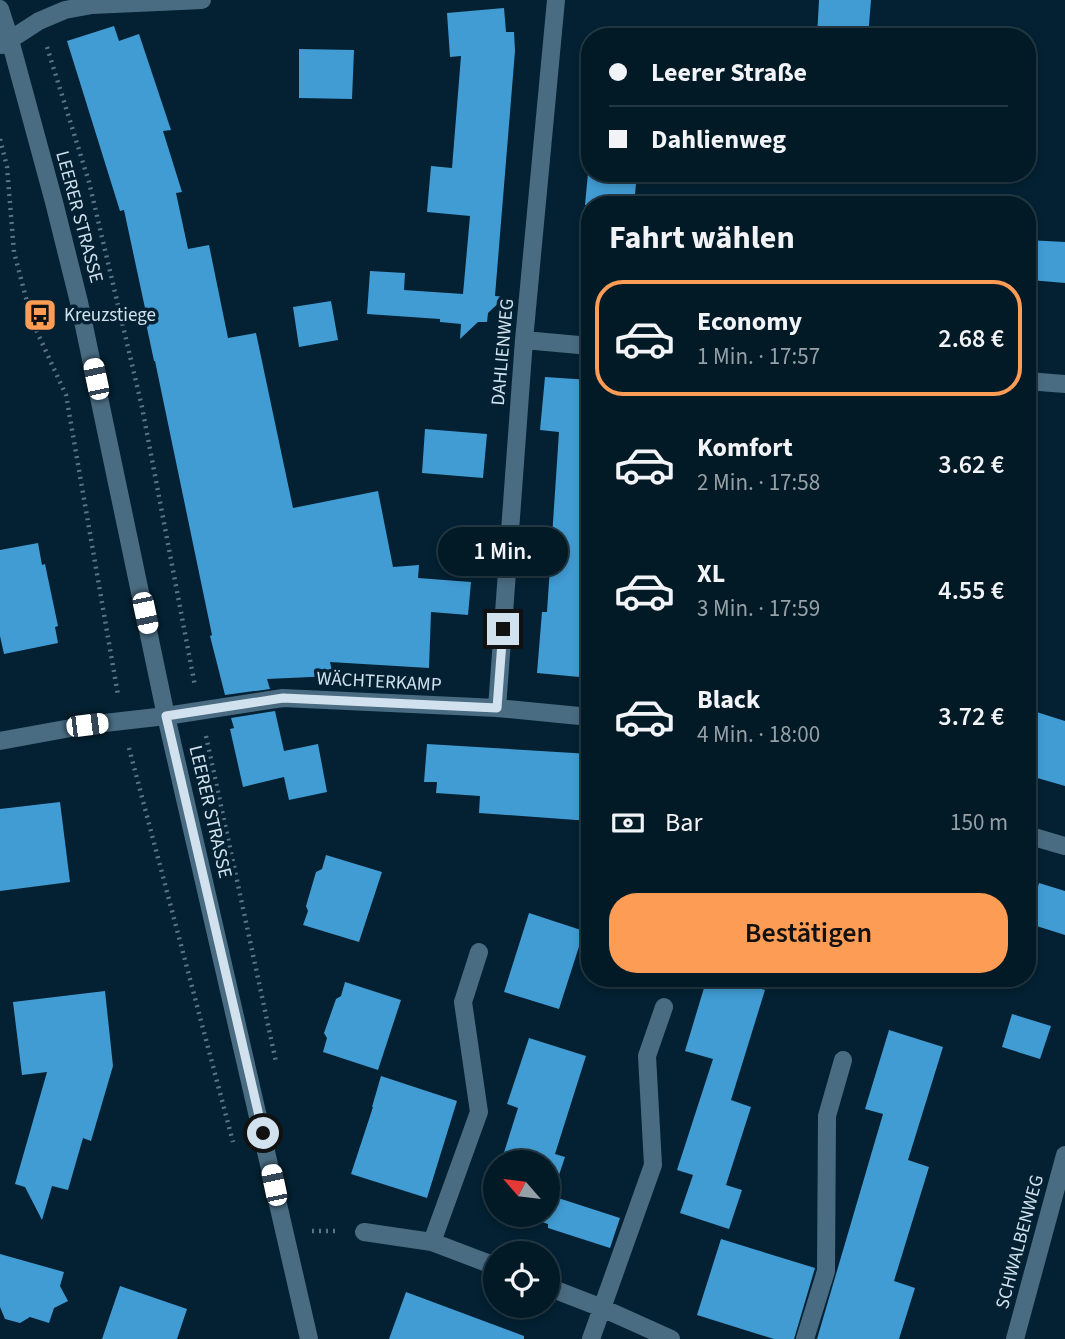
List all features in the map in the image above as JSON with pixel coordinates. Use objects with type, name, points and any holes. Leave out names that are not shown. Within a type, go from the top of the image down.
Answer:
[{"type":"street","points":[[5,43],[39,21],[65,10],[92,5],[202,0]]},
{"type":"street","name":"DAHLIENWEG","points":[[497,708],[524,340],[556,0]]},
{"type":"street","name":"LEERER STRASSE","points":[[0,9],[5,43],[79,302],[166,716],[309,1339]]},
{"type":"street","points":[[524,340],[581,344]]},
{"type":"street","points":[[1036,382],[1065,384]]},
{"type":"street","name":"WÄCHTERKAMP","points":[[0,741],[87,725],[283,698],[497,708],[581,716]]},
{"type":"street","points":[[1036,838],[1065,846]]},
{"type":"street","points":[[432,1242],[479,1112],[463,1002],[480,952]]},
{"type":"street","points":[[591,1339],[653,1166],[647,1056],[664,1007]]},
{"type":"street","points":[[805,1339],[826,1271],[827,1116],[843,1060]]},
{"type":"street","name":"SCHWALBENWEG","points":[[1015,1339],[1065,1155]]},
{"type":"street","points":[[364,1232],[432,1242],[483,1261]]},
{"type":"street","points":[[560,1292],[671,1339]]},
{"type":"path","points":[[39,21],[89,182],[139,394],[200,711],[276,1062]]},
{"type":"path","points":[[0,139],[7,167],[15,252],[32,321],[66,396],[122,721],[235,1151]]},
{"type":"building","points":[[819,0],[871,0],[869,28],[817,28]]},
{"type":"building","points":[[504,8],[506,32],[514,32],[515,51],[495,296],[505,297],[488,313],[487,322],[478,322],[460,339],[461,324],[440,322],[440,319],[367,314],[370,271],[405,273],[404,290],[463,294],[470,216],[427,212],[431,166],[452,168],[461,56],[450,57],[447,13]]},
{"type":"building","points":[[114,26],[119,41],[139,34],[171,130],[163,131],[182,192],[176,193],[188,249],[209,245],[228,338],[256,333],[293,508],[378,491],[393,567],[419,565],[418,578],[471,582],[468,615],[431,612],[429,668],[330,662],[333,676],[267,679],[270,689],[225,695],[210,636],[212,635],[124,210],[120,211],[67,41]]},
{"type":"building","points":[[299,49],[354,50],[352,99],[299,98]]},
{"type":"building","points":[[587,182],[636,182],[635,196],[586,196]]},
{"type":"building","points":[[1036,240],[1065,242],[1065,283],[1036,281]]},
{"type":"building","points":[[331,301],[338,340],[299,347],[293,307]]},
{"type":"building","points":[[545,377],[581,379],[581,677],[537,673],[542,612],[547,612],[559,432],[540,430]]},
{"type":"building","points":[[425,429],[487,434],[483,478],[422,473]]},
{"type":"building","points":[[38,543],[58,626],[55,627],[58,643],[4,654],[0,636],[0,550]]},
{"type":"building","points":[[275,711],[284,751],[318,744],[327,792],[289,800],[284,777],[243,787],[230,729],[234,728],[231,718]]},
{"type":"building","points":[[1036,712],[1065,721],[1065,786],[1036,778]]},
{"type":"building","points":[[427,744],[581,753],[581,820],[479,813],[480,796],[436,793],[437,782],[424,782]]},
{"type":"building","points":[[60,802],[70,882],[0,891],[0,809]]},
{"type":"building","points":[[326,855],[382,872],[359,942],[303,925],[316,872],[322,869]]},
{"type":"building","points":[[1039,883],[1065,891],[1065,935],[1036,926],[1036,893]]},
{"type":"building","points":[[529,913],[581,930],[581,940],[559,1009],[504,992]]},
{"type":"building","points":[[345,982],[401,1000],[378,1070],[323,1052],[327,1038],[324,1033]]},
{"type":"building","points":[[704,987],[756,987],[765,990],[731,1100],[751,1107],[726,1185],[742,1190],[729,1229],[680,1213],[693,1175],[677,1170],[713,1059],[685,1051]]},
{"type":"building","points":[[105,991],[113,1066],[91,1141],[83,1138],[68,1190],[52,1186],[42,1220],[25,1187],[15,1184],[47,1072],[22,1075],[13,1002]]},
{"type":"building","points":[[1012,1014],[1051,1026],[1040,1059],[1002,1047]]},
{"type":"building","points":[[889,1030],[943,1047],[908,1160],[929,1167],[894,1281],[915,1288],[899,1339],[817,1339],[883,1114],[865,1109]]},
{"type":"building","points":[[529,1038],[586,1056],[556,1150],[505,1150],[518,1108],[507,1104]]},
{"type":"building","points":[[381,1076],[457,1101],[427,1198],[351,1174]]},
{"type":"building","points":[[560,1156],[565,1157],[560,1172]]},
{"type":"building","points":[[560,1199],[620,1218],[610,1248],[548,1228],[560,1227]]},
{"type":"building","points":[[721,1239],[815,1268],[794,1339],[774,1339],[697,1315]]},
{"type":"building","points":[[0,1254],[64,1272],[60,1286],[68,1301],[54,1308],[49,1323],[30,1317],[20,1323],[5,1319],[0,1307]]},
{"type":"building","points":[[120,1286],[187,1309],[177,1339],[102,1339]]},
{"type":"building","points":[[406,1292],[524,1336],[524,1339],[389,1339]]},
{"type":"place","name":"Kreuzstiege","points":[[40,315]]},
{"type":"route","points":[[263,1133],[166,716],[283,698],[497,708],[503,629]]}]
